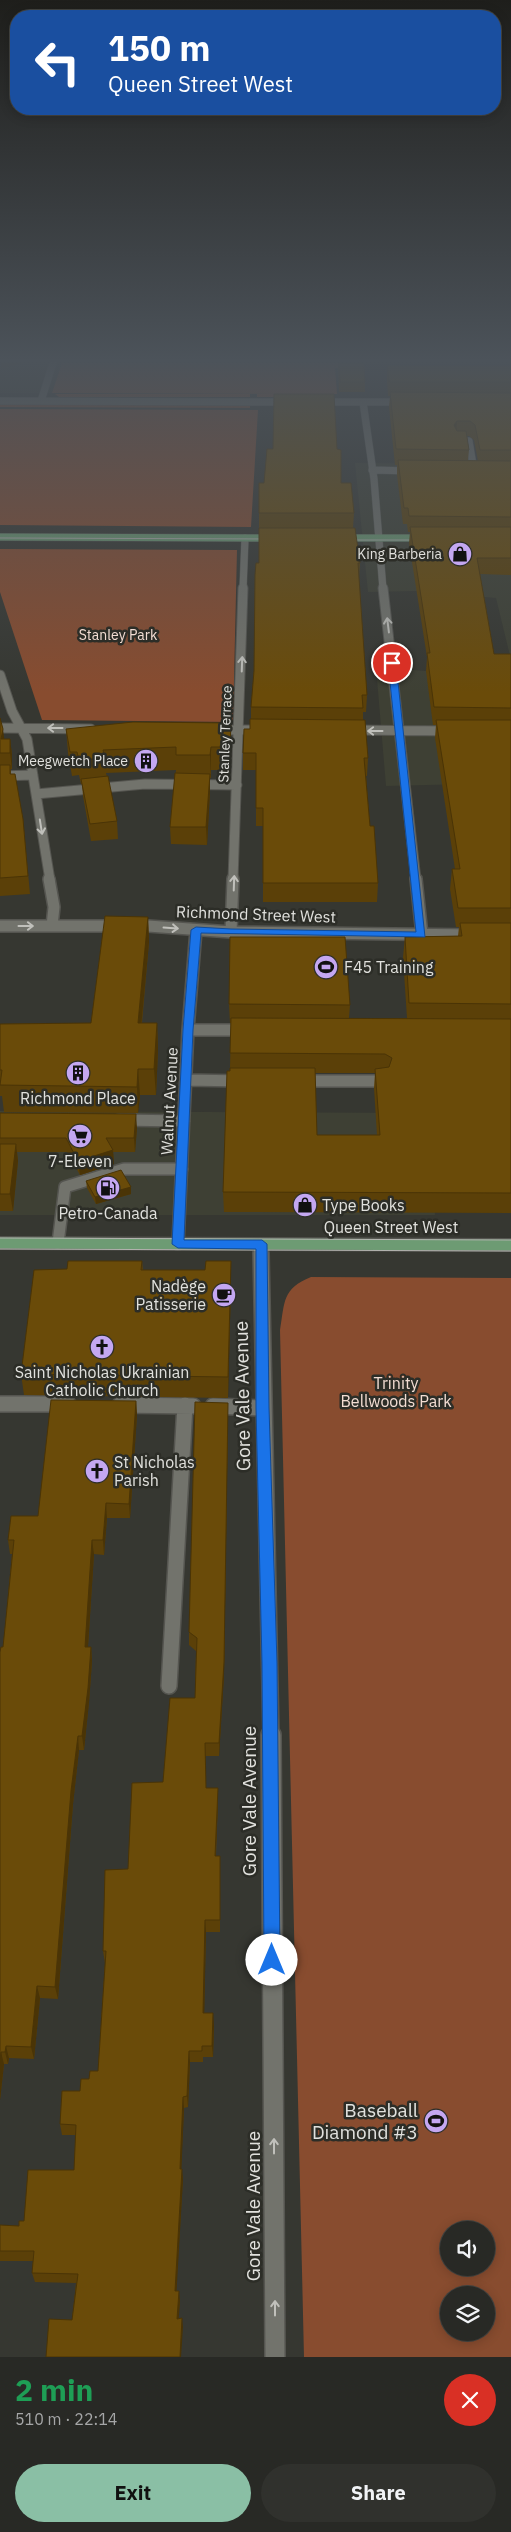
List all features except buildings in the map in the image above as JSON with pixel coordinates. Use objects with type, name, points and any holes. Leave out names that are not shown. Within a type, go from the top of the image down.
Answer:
[{"type":"main road","points":[[0,537],[285,538]]},
{"type":"main road","points":[[332,538],[435,538]]},
{"type":"main road","name":"Queen Street West","points":[[0,1243],[511,1245]]},
{"type":"street","points":[[372,473],[422,935]]},
{"type":"street","name":"Stanley Terrace","points":[[231,932],[237,785],[237,730],[242,667],[245,538]]},
{"type":"street","points":[[0,675],[12,712],[27,739],[54,907],[52,926]]},
{"type":"street","points":[[0,728],[97,729]]},
{"type":"street","points":[[209,730],[271,730]]},
{"type":"street","points":[[340,730],[465,731]]},
{"type":"street","points":[[0,776],[33,775]]},
{"type":"street","points":[[36,794],[145,784],[237,785]]},
{"type":"street","name":"Richmond Street West","points":[[0,926],[148,926],[231,932],[481,935]]},
{"type":"street","name":"Walnut Avenue","points":[[178,1244],[188,1030],[196,930]]},
{"type":"street","points":[[188,1030],[258,1030]]},
{"type":"street","points":[[186,1080],[257,1081]]},
{"type":"street","points":[[286,1081],[384,1081]]},
{"type":"street","points":[[105,1120],[184,1121]]},
{"type":"street","points":[[58,1243],[65,1187],[124,1169],[182,1169]]},
{"type":"street","name":"Gore Vale Avenue","points":[[262,1244],[263,1408],[270,1663],[275,2357]]},
{"type":"street","points":[[0,1404],[78,1404]]},
{"type":"street","points":[[107,1405],[263,1408]]},
{"type":"street","points":[[168,1686],[185,1406]]},
{"type":"shaded area","points":[[356,473],[511,473],[511,660],[496,598],[417,591],[368,592]]},
{"type":"shaded area","points":[[376,667],[426,671],[511,783],[386,786]]},
{"type":"shaded area","points":[[0,1111],[425,1113],[435,1215],[0,1215]]},
{"type":"green space","points":[[0,473],[254,473],[251,527],[0,525]]},
{"type":"green space","name":"Stanley Park","points":[[0,549],[237,550],[233,722],[42,720],[0,592]]},
{"type":"green space","name":"Trinity Bellwoods Park","points":[[311,1277],[511,1278],[511,2357],[304,2357],[280,1330],[286,1297],[295,1286]]},
{"type":"tram line","points":[[0,538],[272,539]]},
{"type":"tram line","points":[[342,540],[422,540]]},
{"type":"tram line","points":[[0,1238],[511,1240]]},
{"type":"tram line","points":[[0,1249],[511,1251]]},
{"type":"place","name":"King Barberia","points":[[460,554]]},
{"type":"place","name":"Meegwetch Place","points":[[146,761]]},
{"type":"place","name":"F45 Training","points":[[326,967]]},
{"type":"place","name":"Richmond Place","points":[[78,1073]]},
{"type":"place","name":"7-Eleven","points":[[80,1136]]},
{"type":"place","name":"Petro-Canada","points":[[108,1188]]},
{"type":"place","name":"Type Books","points":[[305,1205]]},
{"type":"place","name":"Nadège Patisserie","points":[[224,1295]]},
{"type":"place","name":"Saint Nicholas Ukrainian Catholic Church","points":[[102,1347]]},
{"type":"place","name":"St Nicholas Parish","points":[[97,1471]]},
{"type":"place","name":"Baseball Diamond #3","points":[[436,2121]]},
{"type":"route","points":[[272,1960],[270,1663],[263,1408],[262,1244],[178,1244],[188,1030],[196,930],[422,935],[392,663]]}]
